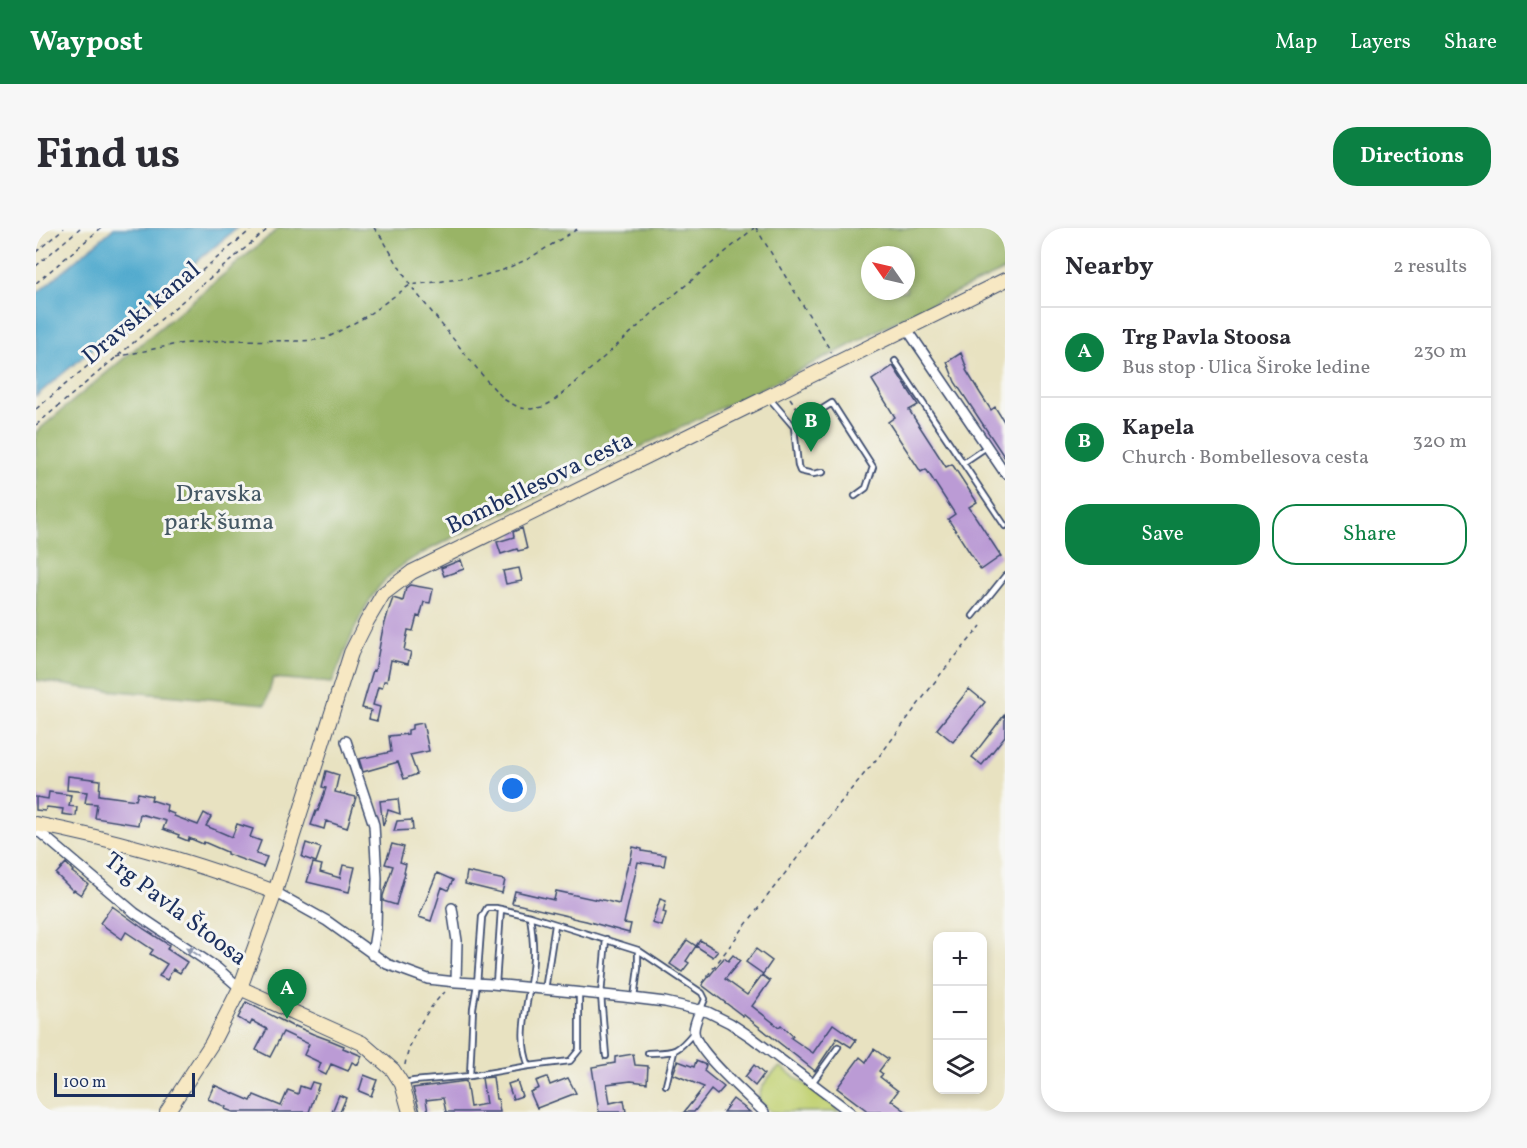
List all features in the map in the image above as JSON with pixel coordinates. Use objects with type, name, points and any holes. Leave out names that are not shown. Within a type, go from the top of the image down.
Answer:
[{"type":"street","name":"Bombellesova cesta","points":[[275,892],[351,653],[383,594],[412,572],[1005,280]]},
{"type":"street","points":[[907,329],[1005,473]]},
{"type":"street","points":[[346,741],[374,825],[377,878],[376,928],[372,955]]},
{"type":"street","name":"Trg Pavla Štoosa","points":[[36,824],[135,846],[213,869],[275,892],[240,987],[217,968],[135,913],[36,829]]},
{"type":"street","points":[[275,892],[327,921],[387,964],[428,979],[634,998],[701,1009],[730,1023],[850,1112]]},
{"type":"street","points":[[452,908],[457,941],[456,982]]},
{"type":"street","points":[[167,1112],[213,1043],[240,987],[362,1043],[393,1070],[402,1084],[410,1112]]},
{"type":"street","points":[[701,1009],[694,1032],[697,1041],[705,1053],[764,1112]]},
{"type":"lane","points":[[895,361],[1005,526]]},
{"type":"lane","points":[[768,397],[794,427],[800,471],[813,474],[823,472]]},
{"type":"lane","points":[[794,427],[832,403],[873,467],[866,488],[855,496]]},
{"type":"lane","points":[[963,463],[988,446]]},
{"type":"lane","points":[[973,616],[1005,576]]},
{"type":"lane","points":[[470,1076],[473,1008],[482,917],[487,908],[530,916],[638,950],[697,988],[705,999],[701,1009]]},
{"type":"lane","points":[[496,984],[501,909]]},
{"type":"lane","points":[[529,1066],[524,1051],[523,1037],[533,959],[533,933],[530,916]]},
{"type":"lane","points":[[545,990],[555,925]]},
{"type":"lane","points":[[606,939],[601,995],[606,1056]]},
{"type":"lane","points":[[634,998],[638,950]]},
{"type":"lane","points":[[402,1084],[570,1061],[579,1050],[579,993]]},
{"type":"lane","points":[[666,1085],[674,1052],[694,1032]]},
{"type":"lane","points":[[812,1083],[838,1047]]},
{"type":"lane","points":[[648,1053],[674,1052]]},
{"type":"path","points":[[36,252],[64,228]]},
{"type":"path","points":[[36,266],[81,228]]},
{"type":"path","points":[[36,283],[101,228]]},
{"type":"path","points":[[36,409],[253,228]]},
{"type":"path","name":"Dravski kanal","points":[[36,425],[269,228]]},
{"type":"path","points":[[374,228],[410,285],[487,381],[506,400],[520,408],[542,407],[552,402],[655,311],[755,228],[837,362]]},
{"type":"path","points":[[116,357],[177,344],[229,340],[325,339],[365,317],[410,285],[477,277],[503,270],[528,259],[579,228]]},
{"type":"path","points":[[697,988],[848,793],[881,754],[940,675],[981,626]]},
{"type":"path","points":[[405,1064],[417,1030],[437,999],[456,982]]},
{"type":"green space","name":"Dravska park šuma","points":[[279,228],[1005,228],[1005,270],[920,309],[837,352],[460,534],[411,560],[393,573],[376,590],[355,629],[332,683],[273,678],[266,704],[84,688],[36,680],[36,432]]},
{"type":"green space","points":[[781,1067],[836,1107],[838,1112],[771,1112],[759,1100],[759,1096],[766,1081]]},
{"type":"water","points":[[114,228],[237,228],[36,396],[36,294]]},
{"type":"building","points":[[961,353],[966,370],[980,393],[991,410],[995,407],[1005,423],[1005,458],[955,382],[947,362]]},
{"type":"building","points":[[893,366],[918,405],[909,410],[946,467],[952,464],[977,502],[969,507],[1001,556],[981,570],[948,519],[955,514],[926,469],[921,472],[888,422],[895,417],[872,380]]},
{"type":"building","points":[[522,528],[527,549],[518,551],[517,549],[501,554],[497,542],[514,537],[513,532]]},
{"type":"building","points":[[461,560],[464,569],[444,576],[441,568]]},
{"type":"building","points":[[519,568],[522,581],[506,584],[503,571]]},
{"type":"building","points":[[410,585],[433,589],[430,603],[424,602],[413,631],[408,630],[404,650],[411,652],[408,664],[391,660],[387,681],[384,681],[382,688],[378,687],[373,705],[380,707],[377,721],[369,719],[371,710],[362,708],[373,670],[375,671],[389,609],[393,598],[403,601],[406,588]]},
{"type":"building","points":[[969,689],[985,702],[953,742],[937,729]]},
{"type":"building","points":[[1005,714],[1005,736],[982,765],[972,757]]},
{"type":"building","points":[[423,723],[429,751],[410,755],[417,774],[404,779],[398,762],[363,772],[359,759],[391,752],[389,736],[408,734],[412,725]]},
{"type":"building","points":[[326,771],[339,775],[335,792],[356,797],[347,828],[326,821],[324,829],[311,825],[326,788],[322,787]]},
{"type":"building","points":[[68,776],[100,780],[99,795],[136,800],[138,793],[152,796],[151,800],[167,805],[166,811],[198,825],[204,813],[211,817],[206,826],[232,837],[237,824],[253,829],[250,837],[261,841],[256,854],[267,857],[263,867],[227,854],[204,842],[203,844],[189,838],[188,841],[178,837],[179,835],[163,829],[166,821],[140,814],[138,825],[95,818],[97,804],[85,803],[87,792],[67,790]]},
{"type":"building","points":[[49,792],[71,795],[69,806],[77,807],[76,816],[62,814],[63,809],[47,807],[45,811],[36,810],[36,797],[48,799]]},
{"type":"building","points":[[398,799],[400,814],[388,810],[383,826],[380,801]]},
{"type":"building","points":[[412,820],[413,830],[394,831],[397,821]]},
{"type":"building","points":[[306,843],[321,848],[316,862],[302,857]]},
{"type":"building","points":[[392,844],[404,847],[400,862],[406,864],[396,905],[383,901],[393,866],[385,864]]},
{"type":"building","points":[[633,847],[666,855],[664,866],[638,862],[624,923],[631,924],[629,933],[512,903],[515,891],[554,900],[556,891],[619,904]]},
{"type":"building","points":[[66,863],[72,872],[88,884],[81,895],[73,891],[56,874]]},
{"type":"building","points":[[313,863],[322,865],[320,872],[340,878],[343,865],[355,867],[349,892],[307,882]]},
{"type":"building","points":[[467,872],[505,880],[502,893],[465,884]]},
{"type":"building","points":[[437,873],[453,880],[448,890],[442,887],[431,921],[419,917]]},
{"type":"building","points":[[660,899],[666,901],[663,912],[666,913],[662,926],[652,923]]},
{"type":"building","points":[[112,906],[169,945],[167,949],[187,962],[180,973],[173,969],[167,980],[159,976],[167,964],[150,954],[153,950],[126,932],[122,939],[100,923]]},
{"type":"building","points":[[687,940],[696,946],[686,961],[689,963],[682,972],[670,964]]},
{"type":"building","points":[[700,940],[718,951],[713,957],[696,946]]},
{"type":"building","points":[[756,949],[772,961],[763,974],[746,962]]},
{"type":"building","points":[[733,955],[740,961],[725,979],[747,995],[762,975],[770,981],[752,1006],[779,1027],[781,1025],[793,1036],[791,1038],[813,1053],[833,1024],[856,1040],[851,1047],[837,1038],[815,1071],[702,985],[724,958],[728,961]]},
{"type":"building","points":[[246,1002],[294,1027],[344,1046],[343,1048],[362,1056],[358,1065],[352,1062],[348,1071],[331,1064],[326,1075],[318,1071],[321,1063],[304,1055],[309,1044],[283,1032],[270,1057],[256,1050],[267,1029],[252,1021],[250,1025],[238,1018]]},
{"type":"building","points":[[874,1049],[888,1059],[879,1071],[883,1074],[880,1077],[898,1091],[891,1100],[907,1112],[869,1112],[837,1088],[860,1057],[866,1062]]},
{"type":"building","points":[[633,1054],[635,1065],[648,1066],[647,1083],[631,1081],[607,1084],[610,1103],[624,1100],[626,1112],[599,1112],[592,1067],[615,1063],[615,1057]]},
{"type":"building","points":[[678,1061],[694,1067],[696,1061],[706,1065],[704,1071],[724,1087],[717,1095],[711,1090],[694,1112],[684,1112],[704,1087],[673,1074]]},
{"type":"building","points":[[754,1065],[764,1074],[755,1086],[745,1077]]},
{"type":"building","points":[[364,1075],[377,1080],[371,1096],[359,1091]]},
{"type":"building","points":[[493,1077],[500,1112],[446,1112],[443,1098],[426,1100],[428,1112],[420,1112],[413,1088],[466,1081],[470,1107],[486,1104],[482,1078]]},
{"type":"building","points":[[547,1077],[550,1085],[568,1078],[576,1093],[537,1108],[530,1092],[539,1088],[536,1081]]},
{"type":"building","points":[[517,1081],[522,1096],[513,1099],[508,1084]]},
{"type":"building","points":[[312,1082],[319,1084],[309,1112],[233,1112],[208,1099],[214,1085],[251,1101],[254,1095],[281,1106],[288,1090],[298,1094],[300,1086],[309,1089]]},
{"type":"building","points":[[339,1095],[346,1098],[340,1112],[332,1112]]},
{"type":"building","points":[[733,1099],[750,1112],[723,1112]]},
{"type":"place","name":"Kapela","points":[[811,452]]},
{"type":"place","name":"Trg Pavla Stoosa","points":[[287,1019]]}]
